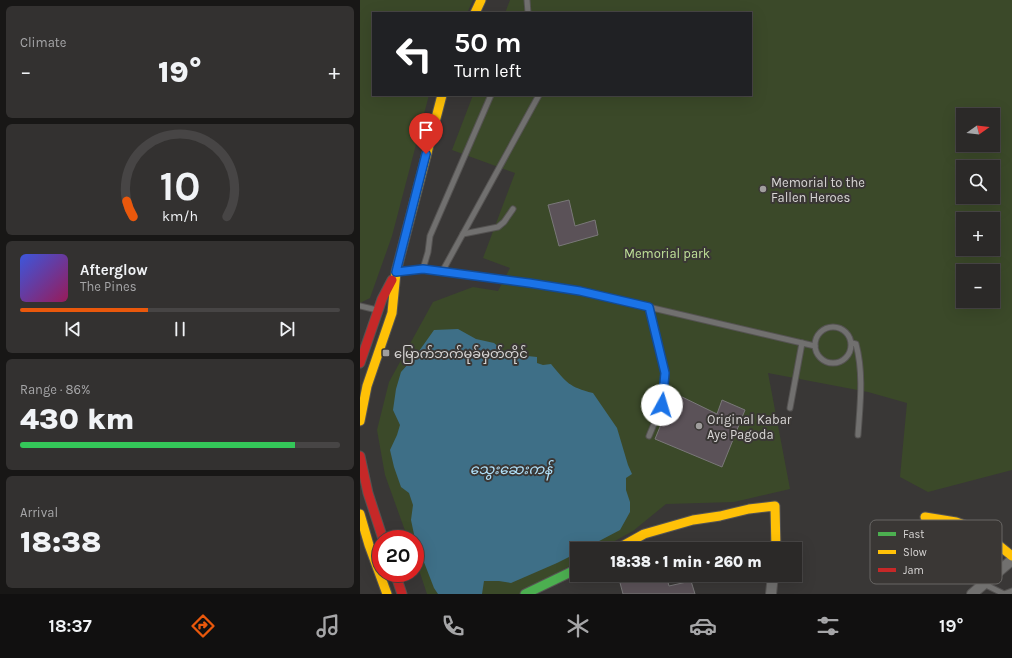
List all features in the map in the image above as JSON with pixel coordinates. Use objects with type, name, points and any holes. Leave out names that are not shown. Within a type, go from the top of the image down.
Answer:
[{"type":"main road","points":[[475,12],[480,0]]},
{"type":"main road","points":[[360,420],[367,386],[392,313],[396,272],[442,96]]},
{"type":"main road","points":[[360,363],[378,310],[396,272]]},
{"type":"main road","points":[[360,456],[368,493],[379,530]]},
{"type":"main road","points":[[630,542],[644,534],[686,522],[775,506],[776,542]]},
{"type":"main road","points":[[360,514],[369,545],[387,594]]},
{"type":"main road","points":[[925,517],[944,520]]},
{"type":"main road","points":[[1002,548],[1012,556]]},
{"type":"main road","points":[[525,594],[570,572]]},
{"type":"main road","points":[[398,582],[402,594]]},
{"type":"street","points":[[1002,568],[1012,560]]},
{"type":"street","points":[[771,594],[772,582]]},
{"type":"street","points":[[972,594],[983,584]]},
{"type":"lane","points":[[527,0],[528,12]]},
{"type":"lane","points":[[423,269],[428,252],[430,236],[492,96]]},
{"type":"lane","points":[[442,272],[538,96]]},
{"type":"lane","points":[[463,234],[498,227],[504,222],[513,209]]},
{"type":"lane","points":[[396,272],[423,269],[580,291],[815,346]]},
{"type":"lane","points":[[360,306],[392,313]]},
{"type":"lane","points":[[649,307],[665,373],[662,405],[649,436]]},
{"type":"lane","points":[[852,343],[846,359],[835,363],[829,363],[820,357],[815,346],[821,331],[832,327],[843,329],[852,343],[856,344],[860,360],[861,388],[858,435]]},
{"type":"lane","points":[[790,408],[802,343]]},
{"type":"lane","points":[[983,584],[1004,594],[1012,591]]},
{"type":"green space","points":[[360,0],[473,0],[467,12],[372,12],[372,96],[429,96],[392,236],[370,298],[360,303]]},
{"type":"green space","name":"Memorial park","points":[[510,0],[1012,0],[1012,470],[928,492],[900,477],[907,403],[868,392],[768,373],[790,489],[734,502],[666,504],[633,531],[613,542],[570,542],[570,566],[519,594],[427,594],[423,582],[424,530],[405,530],[385,475],[377,430],[389,382],[433,302],[473,287],[498,291],[510,268],[483,258],[515,173],[452,150],[473,96],[752,96],[752,12],[505,12]]},
{"type":"water","name":"သွေးဆေးကန်","points":[[458,329],[476,339],[494,343],[507,354],[537,357],[537,363],[543,365],[551,364],[561,376],[573,386],[593,393],[617,428],[632,474],[626,478],[626,490],[630,502],[630,512],[620,530],[597,542],[570,542],[570,556],[511,583],[484,581],[482,594],[438,594],[434,588],[424,562],[424,530],[413,530],[411,520],[413,505],[409,493],[401,487],[390,450],[400,425],[393,410],[396,389],[401,372],[417,354],[434,330]]},
{"type":"building","points":[[569,200],[575,226],[595,220],[598,235],[559,246],[548,205]]},
{"type":"building","name":"Original Kabar Aye Pagoda","points":[[674,393],[717,414],[722,400],[745,410],[722,467],[655,439]]},
{"type":"building","points":[[620,582],[668,582],[669,586],[691,582],[695,594],[623,594]]},
{"type":"traffic: fast","points":[[525,594],[570,572]]},
{"type":"traffic: slow","points":[[475,12],[481,0]]},
{"type":"traffic: slow","points":[[360,421],[367,386],[392,313],[396,272],[442,96]]},
{"type":"traffic: slow","points":[[630,542],[644,534],[693,520],[720,516],[749,509],[775,506],[776,542]]},
{"type":"traffic: slow","points":[[360,514],[369,545],[387,594]]},
{"type":"traffic: slow","points":[[925,517],[944,520]]},
{"type":"traffic: slow","points":[[1002,548],[1012,556]]},
{"type":"traffic: jam","points":[[360,363],[382,299],[392,280]]},
{"type":"traffic: jam","points":[[360,456],[368,493],[380,530]]},
{"type":"traffic: jam","points":[[398,582],[402,594]]},
{"type":"place","name":"Memorial to the Fallen Heroes","points":[[763,189]]},
{"type":"place","name":"မြောက်ဘက်မုခ်မှတ်တိုင်","points":[[386,353]]},
{"type":"place","name":"Original Kabar Aye Pagoda","points":[[699,426]]},
{"type":"route","points":[[426,154],[396,272],[423,269],[529,283],[580,291],[649,307],[665,373],[662,405]]}]
